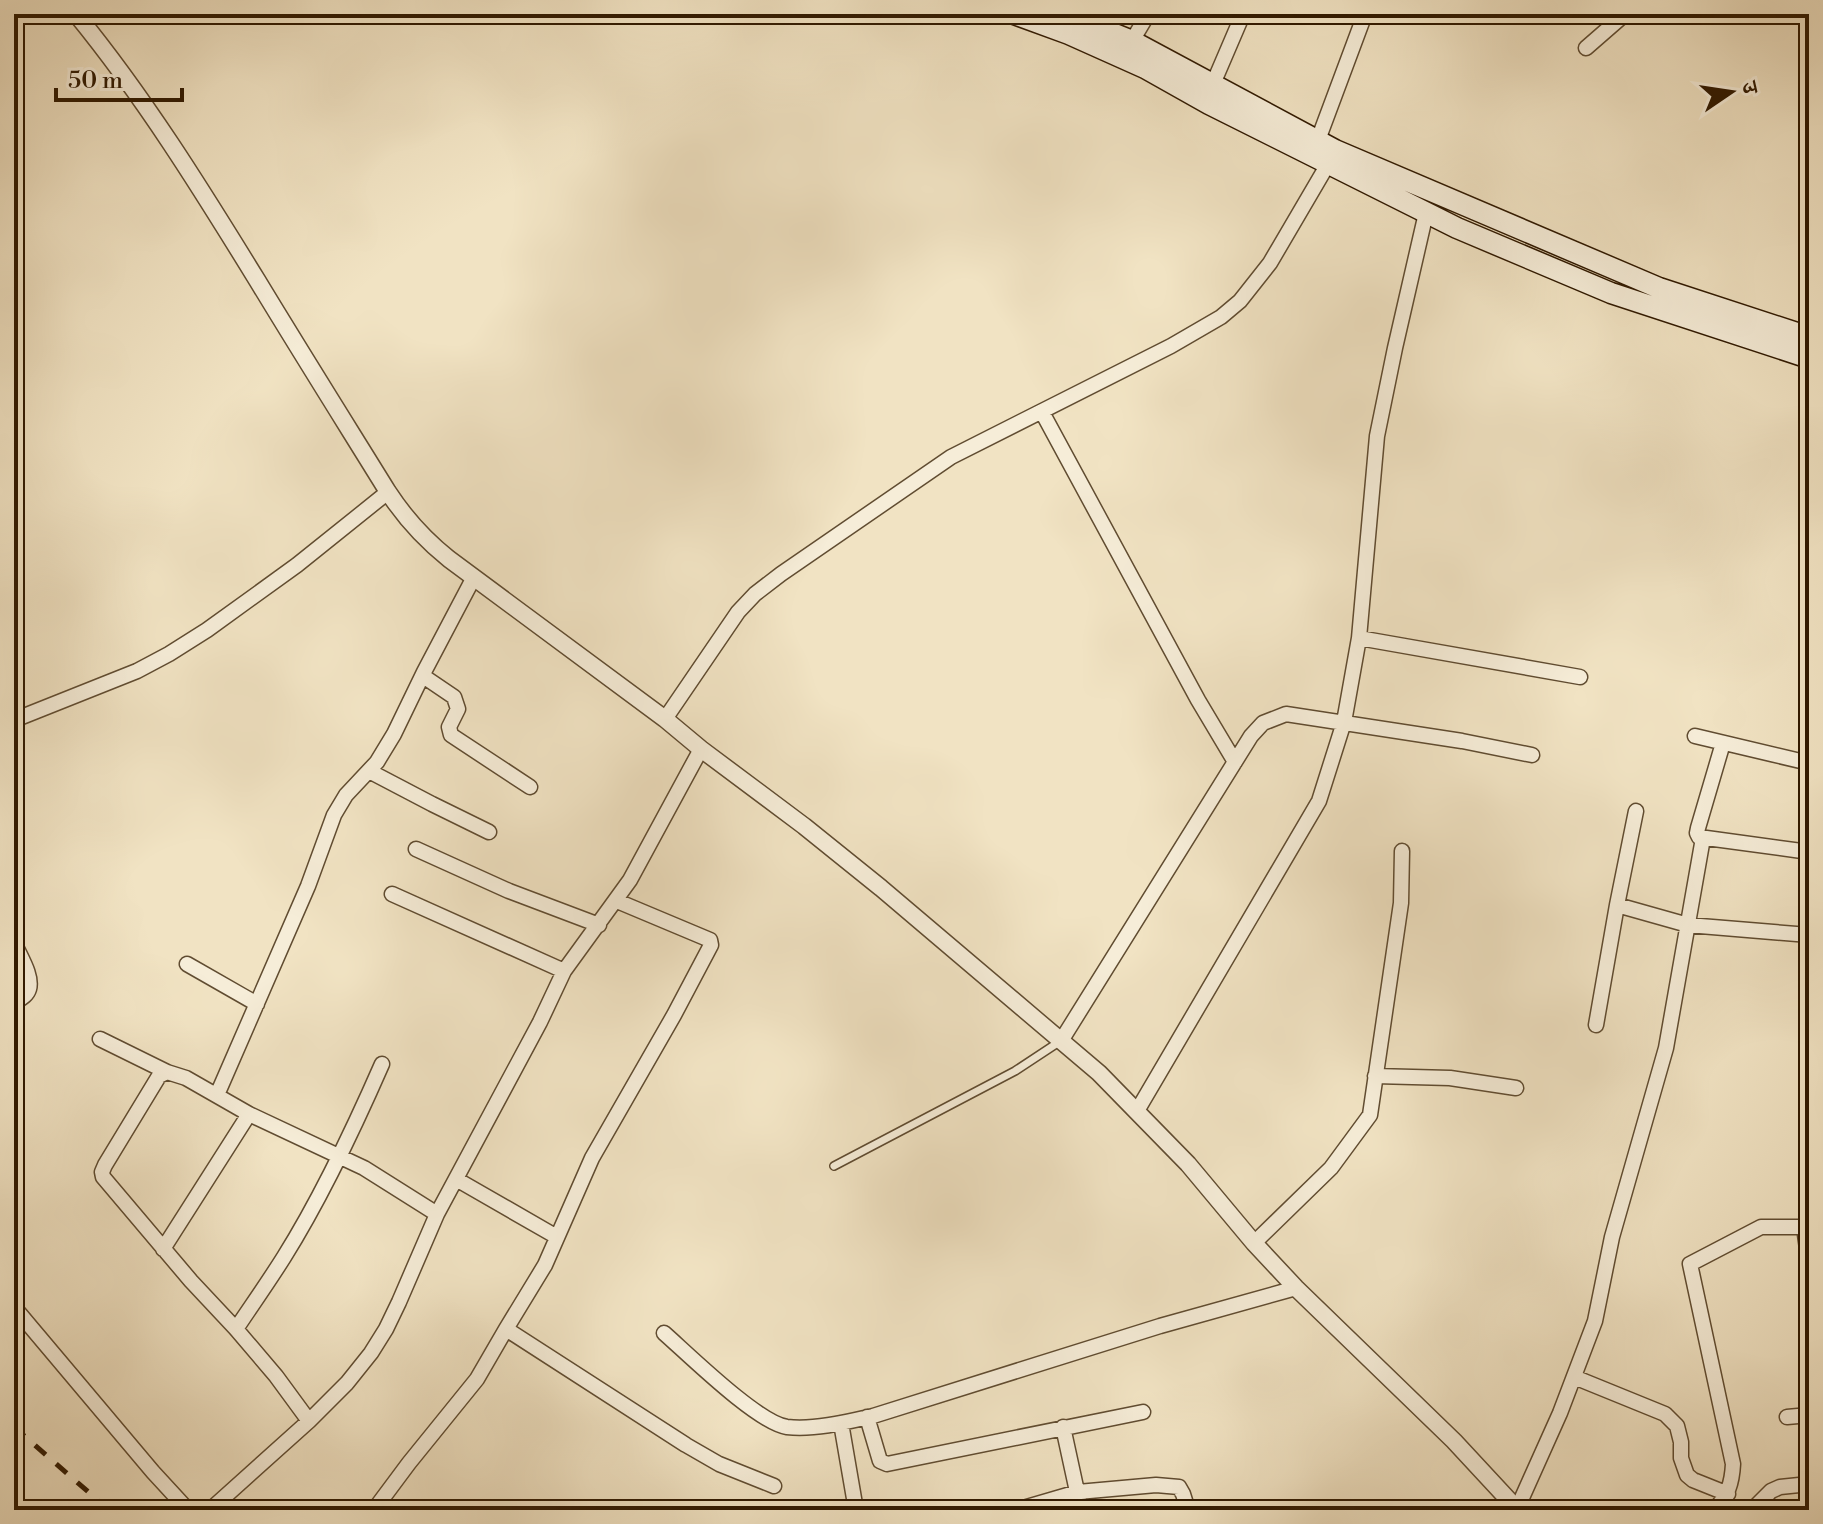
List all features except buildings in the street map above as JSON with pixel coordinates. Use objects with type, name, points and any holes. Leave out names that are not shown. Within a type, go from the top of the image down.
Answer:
[{"type":"main road","points":[[1014,14],[1069,34],[1145,68],[1209,104],[1457,228],[1611,293],[1809,358]]},
{"type":"main road","points":[[1065,14],[1132,41],[1335,150],[1659,288],[1809,337]]},
{"type":"street","points":[[76,14],[139,97],[197,182],[388,492],[430,544],[804,826],[1061,1041],[1137,1111],[1188,1164],[1296,1288],[1454,1441],[1518,1510],[1595,1321],[1612,1237],[1666,1048],[1703,838]]},
{"type":"street","points":[[1132,41],[1148,14]]},
{"type":"street","points":[[1213,84],[1243,14]]},
{"type":"street","points":[[1318,140],[1365,14]]},
{"type":"street","points":[[1586,48],[1625,14]]},
{"type":"street","points":[[665,719],[738,612],[781,574],[951,457],[1208,325],[1240,301],[1270,263],[1328,164]]},
{"type":"street","points":[[1137,1111],[1319,801],[1344,722],[1359,638],[1377,436],[1426,213]]},
{"type":"street","points":[[1042,412],[1198,700],[1235,762]]},
{"type":"street","points":[[14,720],[137,671],[169,654],[297,565],[388,492]]},
{"type":"street","points":[[217,1095],[308,886],[334,815],[394,734],[474,577]]},
{"type":"street","points":[[1359,638],[1580,677]]},
{"type":"street","points":[[423,676],[448,691],[457,703],[458,709],[449,727],[451,735],[530,787]]},
{"type":"street","points":[[1061,1041],[1251,736],[1263,723],[1286,714],[1532,755]]},
{"type":"street","points":[[1695,736],[1809,763]]},
{"type":"street","points":[[1723,743],[1697,833],[1703,838],[1809,852]]},
{"type":"street","points":[[210,1510],[309,1421],[359,1371],[386,1329],[437,1214],[564,971],[630,880],[701,749]]},
{"type":"street","points":[[369,771],[489,832]]},
{"type":"street","points":[[1596,1025],[1636,811]]},
{"type":"street","points":[[416,849],[499,887],[599,925]]},
{"type":"street","points":[[1254,1243],[1331,1168],[1370,1115],[1401,903],[1402,851]]},
{"type":"street","points":[[392,894],[564,971]]},
{"type":"street","points":[[374,1510],[477,1379],[545,1265],[592,1158],[711,945],[710,940],[617,901]]},
{"type":"street","points":[[1617,905],[1688,925],[1809,935]]},
{"type":"street","points":[[14,942],[29,980],[29,990],[14,1003]]},
{"type":"street","points":[[187,964],[257,1004]]},
{"type":"street","points":[[100,1039],[186,1078],[249,1114],[364,1168],[437,1214]]},
{"type":"street","points":[[236,1329],[285,1255],[357,1121],[382,1064]]},
{"type":"street","points":[[167,1072],[159,1076],[102,1172],[163,1249],[276,1376],[309,1421]]},
{"type":"street","points":[[1375,1076],[1450,1078],[1516,1088]]},
{"type":"street","points":[[163,1249],[249,1114]]},
{"type":"street","points":[[456,1179],[557,1237]]},
{"type":"street","points":[[1714,1510],[1728,1494],[1733,1464],[1690,1264],[1761,1227],[1806,1227],[1809,1263]]},
{"type":"street","points":[[664,1333],[768,1420],[786,1427],[829,1425],[867,1417],[1160,1326],[1296,1288]]},
{"type":"street","points":[[14,1307],[188,1510]]},
{"type":"street","points":[[506,1329],[686,1445],[719,1464],[774,1486]]},
{"type":"street","points":[[1574,1377],[1665,1414],[1677,1426],[1681,1458],[1687,1475],[1728,1494]]},
{"type":"street","points":[[867,1417],[880,1461],[887,1464],[1143,1412]]},
{"type":"street","points":[[1787,1417],[1809,1415]]},
{"type":"street","points":[[841,1423],[856,1510]]},
{"type":"street","points":[[1063,1427],[1081,1510]]},
{"type":"street","points":[[1752,1510],[1771,1491],[1809,1484]]},
{"type":"street","points":[[1016,1510],[1078,1492],[1168,1485],[1179,1487],[1188,1510]]},
{"type":"lane","points":[[834,1166],[1015,1071],[1061,1041]]},
{"type":"railway","points":[[14,1427],[109,1510]]}]
